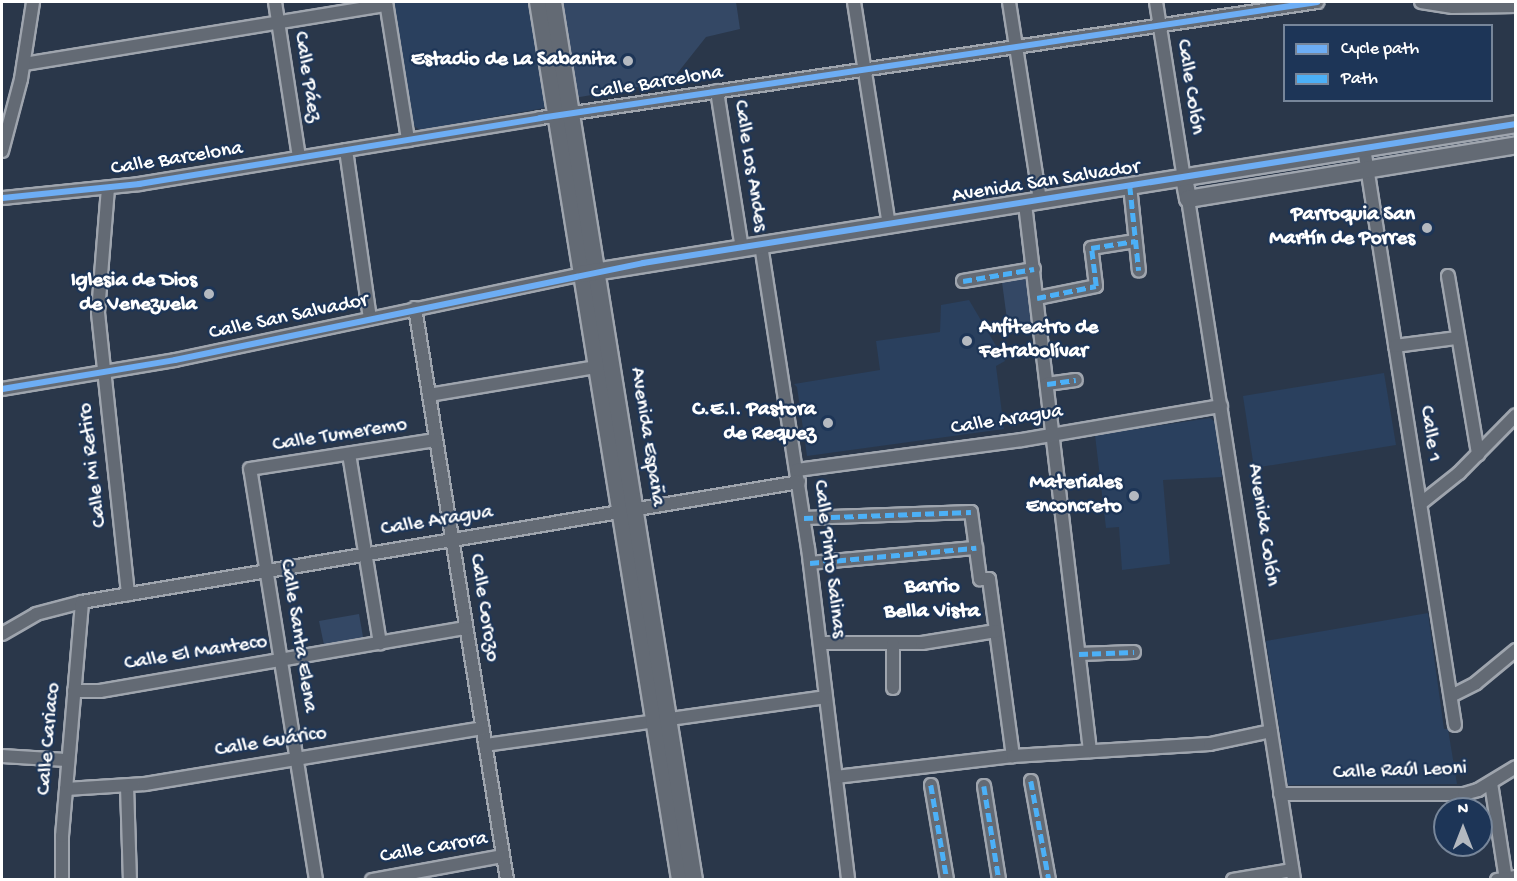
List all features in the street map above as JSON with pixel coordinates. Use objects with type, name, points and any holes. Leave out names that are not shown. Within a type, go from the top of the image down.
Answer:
[{"type":"main road","name":"Avenida España","points":[[538,2],[564,115]]},
{"type":"main road","name":"Avenida España","points":[[553,2],[564,115],[627,511],[661,719],[694,879]]},
{"type":"main road","name":"Avenida San Salvador","points":[[589,273],[1515,124]]},
{"type":"main road","points":[[1188,199],[1515,145]]},
{"type":"main road","name":"Avenida Colón","points":[[1184,178],[1188,199]]},
{"type":"main road","name":"Avenida España","points":[[589,273],[597,367],[627,511]]},
{"type":"main road","name":"Avenida España","points":[[661,719],[680,879]]},
{"type":"street","points":[[2,151],[24,64],[33,2]]},
{"type":"street","name":"Calle Páez","points":[[275,2],[299,157]]},
{"type":"street","points":[[854,2],[889,225]]},
{"type":"street","points":[[1009,2],[1016,47],[1032,202],[1037,298],[1090,751]]},
{"type":"street","name":"Calle Colón","points":[[1156,2],[1184,178]]},
{"type":"street","name":"Calle Barcelona","points":[[2,198],[108,188],[717,91],[1317,2]]},
{"type":"street","points":[[1421,2],[1453,7],[1515,6]]},
{"type":"street","points":[[24,64],[386,3],[408,140]]},
{"type":"street","name":"Calle Los Andes","points":[[717,91],[742,248]]},
{"type":"street","name":"Calle 1","points":[[1364,148],[1455,725]]},
{"type":"street","points":[[346,150],[370,318]]},
{"type":"street","points":[[1130,186],[1139,271]]},
{"type":"street","name":"Calle Mi Retiro","points":[[108,188],[97,296],[103,373],[128,594]]},
{"type":"street","name":"Avenida Colón","points":[[1188,199],[1293,874]]},
{"type":"street","points":[[1037,298],[1096,286],[1091,248],[1135,241]]},
{"type":"street","name":"Calle Pinto Salinas","points":[[761,245],[804,518],[848,879]]},
{"type":"street","points":[[963,281],[1034,269]]},
{"type":"street","name":"Calle San Salvador","points":[[2,389],[103,373],[589,273]]},
{"type":"street","points":[[1448,276],[1478,454]]},
{"type":"street","name":"Calle Corozo","points":[[415,308],[507,879]]},
{"type":"street","points":[[1395,346],[1457,338]]},
{"type":"street","name":"Calle Tumeremo","points":[[429,395],[597,367]]},
{"type":"street","points":[[1047,384],[1076,380]]},
{"type":"street","name":"Calle Aragua","points":[[2,634],[36,614],[82,602],[627,511],[798,476],[1221,406]]},
{"type":"street","points":[[1420,504],[1445,485],[1515,415]]},
{"type":"street","name":"Calle Tumeremo","points":[[250,469],[436,440]]},
{"type":"street","points":[[349,454],[380,643]]},
{"type":"street","name":"Calle Santa Elena","points":[[250,469],[316,879]]},
{"type":"street","points":[[804,518],[971,512],[980,579],[989,579],[1013,756]]},
{"type":"street","points":[[810,563],[976,548]]},
{"type":"street","name":"Calle Cariaco","points":[[62,879],[68,759],[82,602]]},
{"type":"street","name":"Calle El Manteco","points":[[74,691],[100,691],[466,628]]},
{"type":"street","points":[[820,643],[922,643],[996,631]]},
{"type":"street","points":[[893,644],[893,688]]},
{"type":"street","points":[[1451,696],[1476,683],[1515,650]]},
{"type":"street","points":[[1079,654],[1134,652]]},
{"type":"street","points":[[485,745],[826,697]]},
{"type":"street","name":"Calle Guárico","points":[[66,789],[127,786],[482,728]]},
{"type":"street","points":[[836,777],[1013,756],[1210,744],[1271,731]]},
{"type":"street","points":[[2,756],[68,759]]},
{"type":"street","name":"Calle Raúl Leoni","points":[[1281,794],[1452,795],[1478,790],[1515,767]]},
{"type":"street","points":[[1031,781],[1049,879]]},
{"type":"street","points":[[1491,783],[1506,878]]},
{"type":"street","points":[[931,785],[947,879]]},
{"type":"street","points":[[127,786],[130,879]]},
{"type":"street","points":[[984,786],[999,879]]},
{"type":"street","name":"Calle Carora","points":[[372,879],[503,856]]},
{"type":"street","points":[[1233,879],[1293,874]]},
{"type":"shaded area","points":[[394,2],[528,2],[546,104],[544,108],[420,130],[414,126]]},
{"type":"shaded area","name":"Estadio de La Sabanita","points":[[560,2],[736,2],[740,29],[706,37],[668,85],[644,89],[644,86],[574,98]]},
{"type":"shaded area","points":[[1029,278],[1036,324],[1008,327],[1002,282]]},
{"type":"shaded area","points":[[969,300],[1005,361],[996,366],[1004,429],[807,456],[797,387],[794,384],[880,370],[876,341],[940,332],[941,305]]},
{"type":"shaded area","points":[[1384,373],[1396,445],[1254,468],[1243,396]]},
{"type":"shaded area","name":"Materiales Enconcreto","points":[[1210,418],[1215,422],[1222,477],[1163,480],[1170,564],[1122,570],[1119,527],[1106,528],[1095,435]]},
{"type":"shaded area","points":[[1428,613],[1444,729],[1448,729],[1457,784],[1288,785],[1266,641]]},
{"type":"shaded area","points":[[359,614],[363,637],[324,645],[319,621]]},
{"type":"marked path","points":[[1130,186],[1139,271]]},
{"type":"marked path","points":[[1037,298],[1096,286],[1091,248],[1135,241]]},
{"type":"marked path","points":[[963,281],[1034,269]]},
{"type":"marked path","points":[[1047,384],[1076,380]]},
{"type":"marked path","points":[[804,518],[971,512]]},
{"type":"marked path","points":[[810,563],[976,548]]},
{"type":"marked path","points":[[1079,654],[1134,652]]},
{"type":"marked path","points":[[1031,781],[1049,880]]},
{"type":"marked path","points":[[931,785],[947,880]]},
{"type":"marked path","points":[[984,786],[999,880]]},
{"type":"cycle path","points":[[2,198],[139,184],[540,118],[1317,2]]},
{"type":"cycle path","points":[[2,389],[175,360],[643,263],[1516,124]]},
{"type":"place","name":"Estadio de La Sabanita","points":[[628,61]]},
{"type":"place","name":"Parroquia San Martín de Porres","points":[[1427,228]]},
{"type":"place","name":"Iglesia de Dios de Venezuela","points":[[209,294]]},
{"type":"place","name":"Anfiteatro de Fetrabolívar","points":[[967,341]]},
{"type":"place","name":"C.E.I. Pastora de Requez","points":[[828,423]]},
{"type":"place","name":"Materiales Enconcreto","points":[[1134,496]]},
{"type":"district","name":"Barrio Bella Vista","points":[[932,600]]}]
